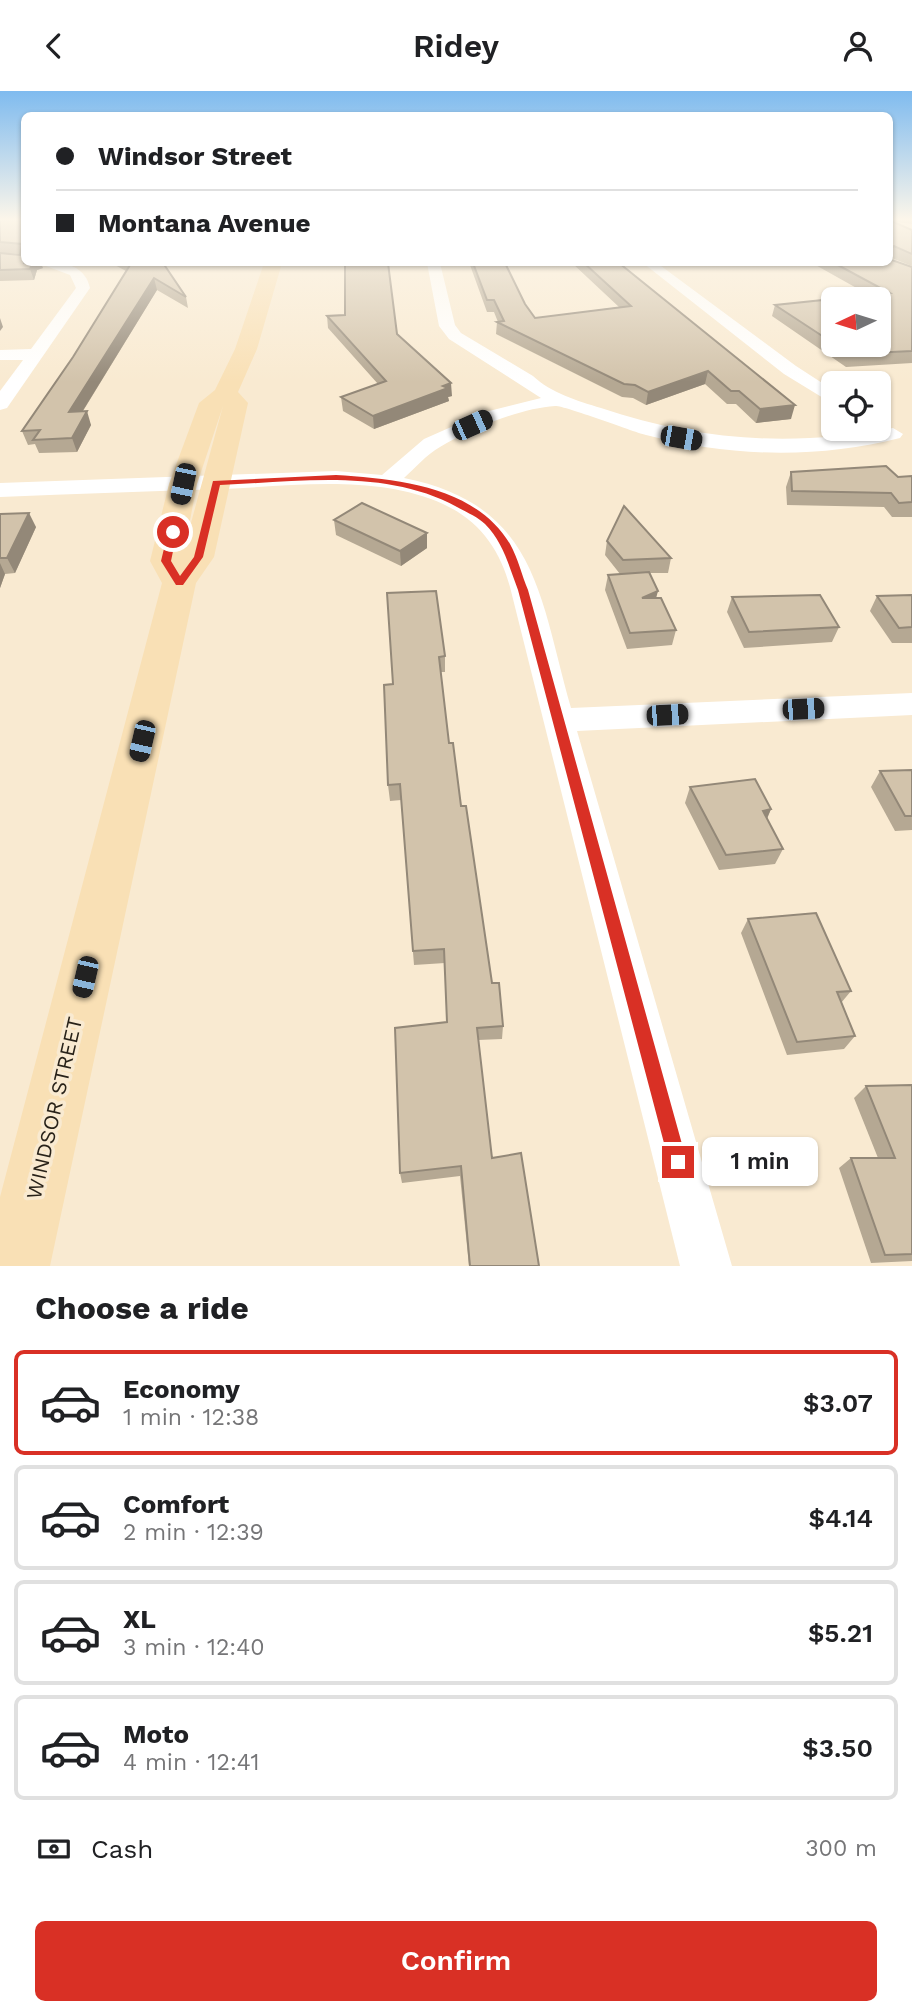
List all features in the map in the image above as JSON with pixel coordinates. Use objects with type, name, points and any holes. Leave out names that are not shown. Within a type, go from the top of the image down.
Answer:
[{"type":"main road","points":[[179,583],[166,561],[183,484],[211,403],[225,394],[246,349],[270,273]]},
{"type":"main road","name":"WINDSOR STREET","points":[[16,1266],[179,583],[198,557],[236,403],[225,394]]},
{"type":"street","points":[[0,404],[83,288],[83,279],[74,273]]},
{"type":"street","points":[[435,273],[449,331],[536,389],[559,399],[662,434],[755,448],[834,446],[850,441]]},
{"type":"street","points":[[662,273],[821,389]]},
{"type":"street","points":[[0,355],[37,353]]},
{"type":"street","points":[[389,481],[431,443],[492,416],[559,399]]},
{"type":"street","points":[[891,433],[912,445]]},
{"type":"street","points":[[0,490],[336,478],[389,481],[435,491],[486,520],[507,546],[524,594],[706,1266]]},
{"type":"street","points":[[558,720],[912,704]]},
{"type":"building","points":[[125,273],[170,273],[186,297],[154,278],[69,412],[87,411],[72,438],[33,440],[40,430],[22,431],[73,357]]},
{"type":"building","points":[[345,273],[389,273],[397,334],[451,383],[443,386],[448,388],[373,416],[341,397],[386,381],[327,316],[345,315]]},
{"type":"building","points":[[477,273],[510,273],[535,318],[631,306],[595,273],[631,273],[795,405],[760,409],[739,391],[731,391],[708,371],[648,392],[635,385],[624,384],[497,322],[504,321],[494,300],[487,300]]},
{"type":"building","points":[[852,273],[912,273],[912,351],[891,352],[891,287],[879,287]]},
{"type":"building","points":[[821,300],[821,335],[775,305]]},
{"type":"building","points":[[886,466],[898,477],[912,476],[912,502],[899,503],[891,493],[792,491],[791,472]]},
{"type":"building","points":[[362,503],[427,533],[400,551],[334,520]]},
{"type":"building","points":[[624,506],[671,558],[623,560],[607,541]]},
{"type":"building","points":[[29,513],[7,558],[0,558],[0,514]]},
{"type":"building","points":[[649,572],[658,591],[642,598],[661,598],[676,630],[630,633],[608,575]]},
{"type":"building","points":[[436,591],[445,656],[439,657],[449,743],[453,743],[461,806],[466,806],[492,983],[499,983],[503,1026],[477,1028],[492,1158],[521,1153],[539,1266],[470,1266],[461,1166],[400,1173],[395,1028],[447,1022],[444,949],[413,951],[400,784],[388,785],[384,685],[393,684],[387,593]]},
{"type":"building","points":[[820,595],[839,627],[749,632],[732,597]]},
{"type":"building","points":[[912,595],[912,627],[899,628],[877,596]]},
{"type":"building","points":[[912,770],[912,816],[905,816],[880,771]]},
{"type":"building","points":[[755,779],[771,809],[763,811],[783,849],[726,855],[690,787]]},
{"type":"building","points":[[816,913],[851,991],[837,992],[855,1036],[797,1042],[748,919]]},
{"type":"building","points":[[912,1085],[912,1254],[885,1255],[851,1158],[895,1158],[866,1086]]},
{"type":"route","points":[[173,532],[166,561],[179,583],[198,557],[216,483],[336,478],[389,481],[435,491],[486,520],[507,546],[535,632],[678,1162]]}]
